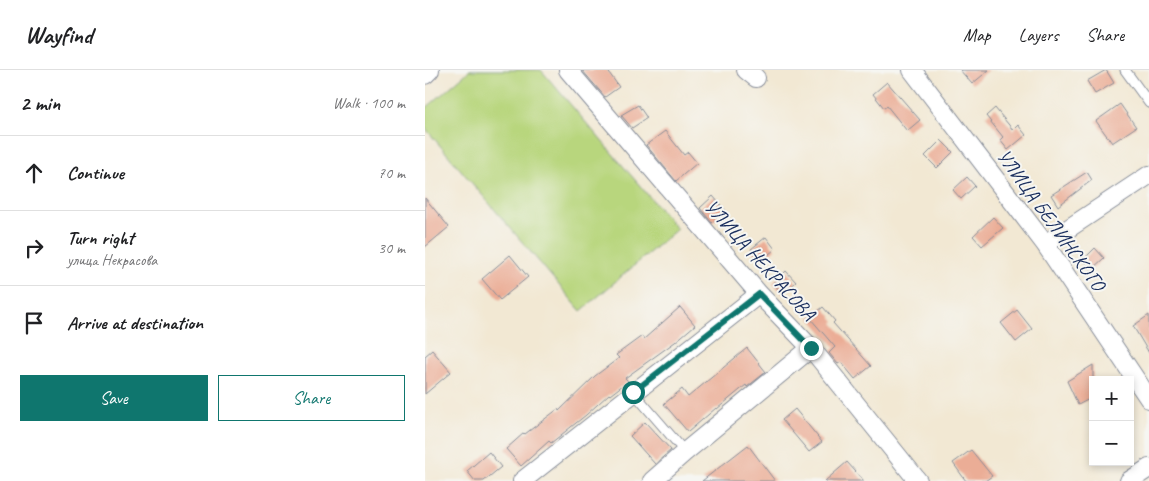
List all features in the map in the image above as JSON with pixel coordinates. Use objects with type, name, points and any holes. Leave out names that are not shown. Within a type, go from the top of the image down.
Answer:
[{"type":"street","points":[[425,75],[430,70]]},
{"type":"street","name":"УЛИЦА НЕКРАСОВА","points":[[568,70],[759,294],[811,348],[918,481]]},
{"type":"street","name":"УЛИЦА БЕЛИНСКОГО","points":[[912,70],[1045,244],[1149,400]]},
{"type":"street","points":[[1045,244],[1149,175]]},
{"type":"street","points":[[522,481],[759,294]]},
{"type":"street","points":[[652,481],[811,348]]},
{"type":"street","points":[[1129,481],[1149,468]]},
{"type":"lane","points":[[1125,70],[1149,103]]},
{"type":"lane","points":[[633,392],[685,452]]},
{"type":"green space","points":[[470,70],[541,70],[677,229],[581,311],[425,128],[425,109]]},
{"type":"building","points":[[582,70],[607,70],[619,87],[605,97]]},
{"type":"building","points":[[960,70],[989,70],[972,84]]},
{"type":"building","points":[[1106,70],[1114,83],[1095,94],[1087,81]]},
{"type":"building","points":[[887,82],[920,120],[907,131],[887,106],[884,108],[873,94]]},
{"type":"building","points":[[1120,104],[1136,127],[1112,143],[1096,121]]},
{"type":"building","points":[[638,105],[647,118],[632,128],[621,115]]},
{"type":"building","points":[[995,108],[1013,130],[1018,125],[1026,135],[1008,150],[1000,140],[1003,137],[986,116]]},
{"type":"building","points":[[665,131],[684,155],[688,152],[697,163],[676,181],[646,145]]},
{"type":"building","points":[[941,140],[953,152],[937,168],[925,156]]},
{"type":"building","points":[[1087,172],[1092,180],[1058,206],[1051,195]]},
{"type":"building","points":[[967,177],[975,186],[961,199],[953,190]]},
{"type":"building","points":[[713,196],[726,211],[712,223],[700,208]]},
{"type":"building","points":[[425,198],[449,227],[425,247]]},
{"type":"building","points":[[993,217],[1003,228],[982,246],[973,236]]},
{"type":"building","points":[[766,237],[775,249],[761,261],[751,249]]},
{"type":"building","points":[[1095,248],[1104,258],[1092,269],[1083,260]]},
{"type":"building","points":[[510,255],[528,277],[500,300],[482,279]]},
{"type":"building","points":[[786,271],[796,282],[783,294],[773,283]]},
{"type":"building","points":[[680,307],[695,325],[625,378],[628,381],[609,394],[551,443],[549,441],[521,466],[506,449],[524,433],[558,409],[559,411],[595,376],[619,358],[616,355],[642,336],[644,339]]},
{"type":"building","points":[[823,307],[835,321],[833,323],[871,366],[855,379],[841,362],[838,364],[829,353],[835,347],[810,318]]},
{"type":"building","points":[[1017,310],[1032,329],[1016,342],[1001,323]]},
{"type":"building","points":[[1149,315],[1149,353],[1133,326]]},
{"type":"building","points":[[747,348],[766,372],[716,408],[688,432],[664,404],[682,389],[688,397]]},
{"type":"building","points":[[432,350],[451,372],[425,394],[425,356]]},
{"type":"building","points":[[1093,365],[1093,376],[1089,376],[1089,399],[1078,405],[1067,381]]},
{"type":"building","points":[[795,409],[822,442],[809,452],[782,420]]},
{"type":"building","points":[[645,422],[671,450],[655,464],[630,436]]},
{"type":"building","points":[[748,445],[775,481],[702,481],[721,466]]},
{"type":"building","points":[[971,450],[992,476],[985,481],[966,481],[953,463]]},
{"type":"building","points":[[489,452],[501,467],[484,481],[475,481],[467,471]]},
{"type":"building","points":[[847,462],[864,481],[825,481]]},
{"type":"route","points":[[633,392],[759,294],[811,348]]}]
